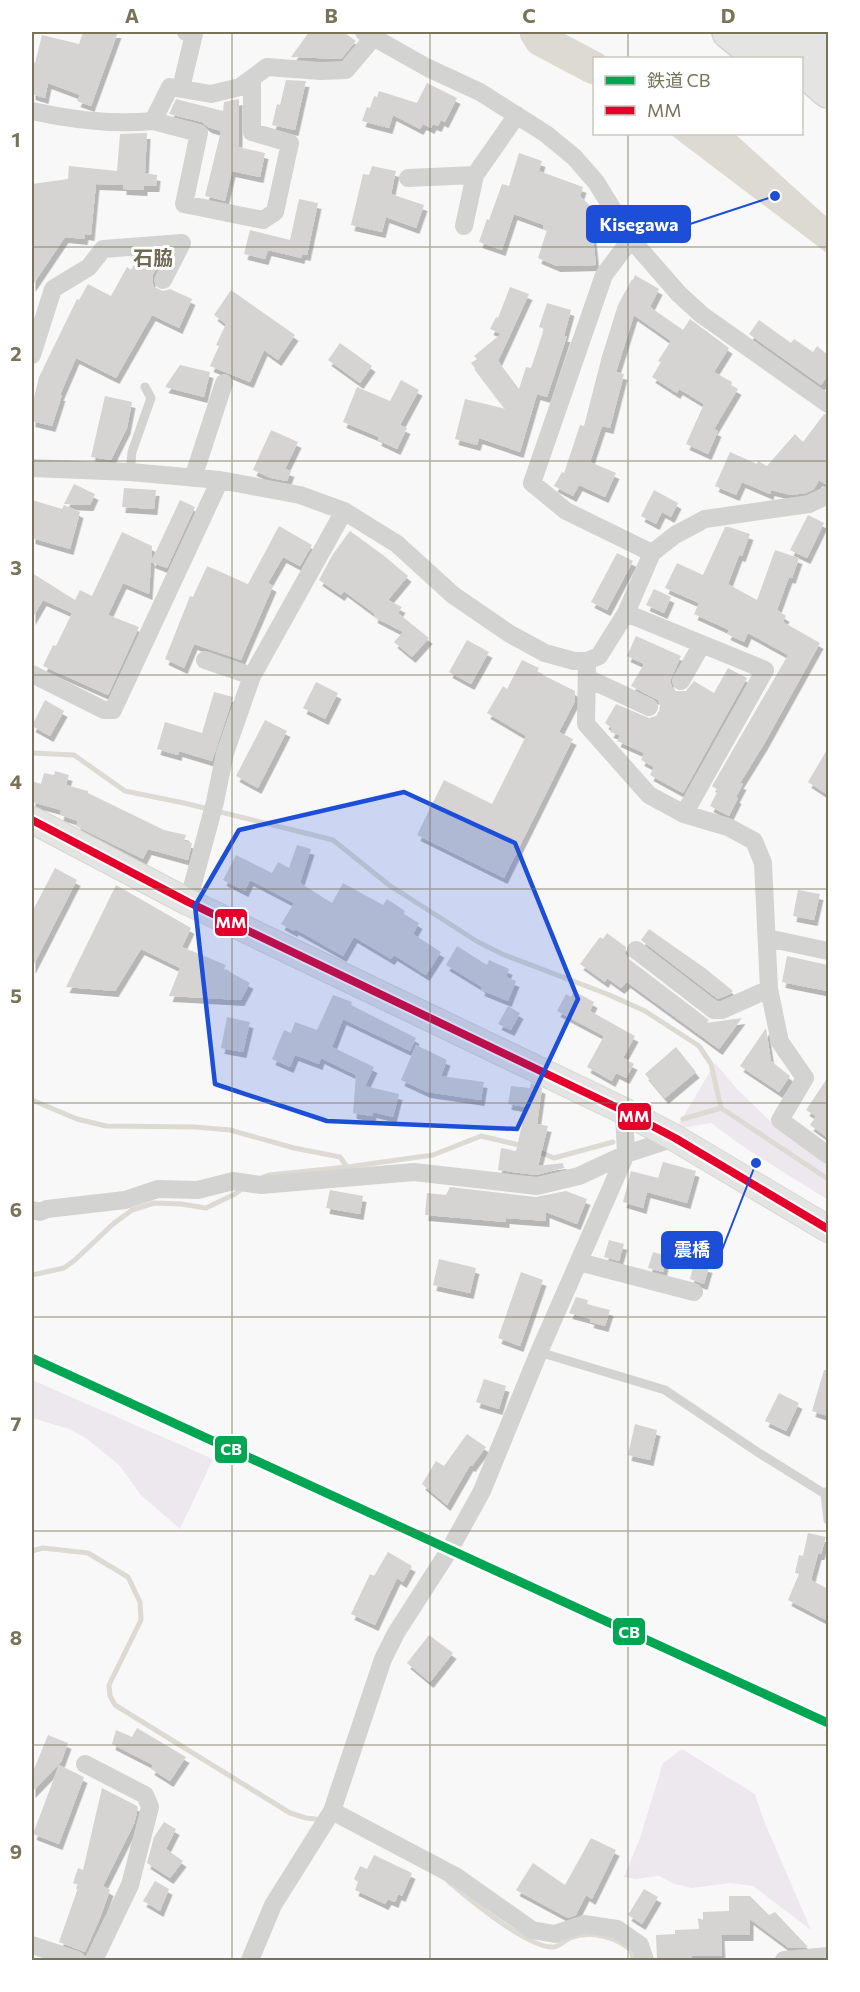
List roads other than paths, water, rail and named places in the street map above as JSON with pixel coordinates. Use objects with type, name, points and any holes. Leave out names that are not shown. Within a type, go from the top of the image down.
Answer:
[{"type":"highway","points":[[729,32],[760,57]]},
{"type":"highway","points":[[760,32],[789,57]]},
{"type":"highway","points":[[800,32],[828,57]]},
{"type":"highway","points":[[814,32],[828,51]]},
{"type":"highway","points":[[803,70],[828,91]]},
{"type":"highway","points":[[803,92],[828,111]]},
{"type":"main road","points":[[32,820],[188,902],[624,1111],[675,1138],[828,1229]]},
{"type":"street","points":[[181,88],[194,34],[186,32]]},
{"type":"street","points":[[153,121],[170,87],[211,94],[240,87],[267,67],[321,71],[346,70],[369,35],[428,68],[480,93],[546,134],[574,157],[596,182],[632,239],[679,294],[702,315],[828,404]]},
{"type":"street","points":[[32,111],[67,119],[125,124],[153,121],[199,133],[184,204],[263,220],[275,212],[290,143],[252,132],[252,78]]},
{"type":"street","points":[[464,226],[475,175],[517,115]]},
{"type":"street","points":[[408,178],[475,175]]},
{"type":"street","points":[[632,239],[604,275],[532,483],[566,511],[652,553]]},
{"type":"street","points":[[32,355],[53,289],[89,267],[103,249],[182,243],[163,280]]},
{"type":"street","points":[[193,478],[224,383]]},
{"type":"street","points":[[32,468],[130,472],[220,480],[300,495],[344,511],[396,544],[453,595],[510,634],[545,653],[574,660],[649,707]]},
{"type":"street","points":[[32,674],[104,710],[113,710],[220,480]]},
{"type":"street","points":[[828,495],[809,504],[705,519],[675,535],[652,553],[626,613],[599,656],[587,669],[586,724],[649,795],[684,814],[728,827],[753,841],[763,863],[769,989],[780,1042],[805,1078],[780,1120],[828,1155]]},
{"type":"street","points":[[188,902],[225,753],[252,676],[344,511]]},
{"type":"street","points":[[626,613],[765,670],[684,814]]},
{"type":"street","points":[[681,681],[702,644]]},
{"type":"street","points":[[205,660],[252,676]]},
{"type":"street","points":[[767,938],[828,951]]},
{"type":"street","points":[[636,950],[714,1010],[722,1010],[769,989]]},
{"type":"street","points":[[250,1960],[273,1905],[332,1811],[383,1659],[396,1633],[450,1550],[482,1491],[539,1352],[626,1154],[624,1111]]},
{"type":"street","points":[[32,1210],[40,1212],[47,1209],[125,1200],[158,1189],[198,1190],[233,1181],[250,1183],[414,1172],[537,1186],[579,1176],[626,1154],[675,1138]]},
{"type":"street","points":[[579,1262],[694,1292]]},
{"type":"street","points":[[85,1764],[145,1795],[150,1807],[130,1885],[94,1960]]},
{"type":"street","points":[[332,1811],[457,1877],[532,1930],[555,1934],[584,1924],[617,1929],[640,1945],[645,1960]]},
{"type":"street","points":[[32,1945],[77,1960]]},
{"type":"street","points":[[784,1960],[828,1956]]},
{"type":"lane","points":[[130,472],[132,452],[151,398],[145,387]]},
{"type":"lane","points":[[539,1352],[665,1390],[759,1453],[827,1492],[828,1520]]},
{"type":"waterway","points":[[536,32],[541,40],[593,67]]},
{"type":"waterway","points":[[32,753],[74,755],[125,791],[184,803],[333,840],[389,885],[478,942],[502,954],[645,1011],[699,1046],[711,1064],[721,1108],[828,1179]]},
{"type":"waterway","points":[[32,1100],[77,1119],[106,1126],[195,1127],[230,1130],[294,1148],[340,1157],[347,1167],[433,1155],[481,1136],[523,1146]]},
{"type":"waterway","points":[[683,1119],[721,1108]]},
{"type":"waterway","points":[[537,1151],[554,1158],[613,1142]]},
{"type":"waterway","points":[[263,1177],[347,1167]]},
{"type":"waterway","points":[[32,1275],[64,1268],[132,1210],[154,1203],[206,1208],[244,1187]]},
{"type":"waterway","points":[[32,1551],[43,1548],[88,1553],[128,1577],[140,1602],[141,1620],[109,1685],[110,1696],[115,1705],[290,1813],[316,1819]]},
{"type":"waterway","points":[[448,1881],[499,1921],[529,1940],[554,1947],[578,1936],[602,1936],[631,1950],[633,1960]]},
{"type":"rail line","name":"CB","points":[[32,1358],[828,1723]]},
{"type":"place","name":"Kisegawa","points":[[775,196]]},
{"type":"place","name":"震橋","points":[[756,1163]]},
{"type":"district","name":"石脇","points":[[153,257]]}]
